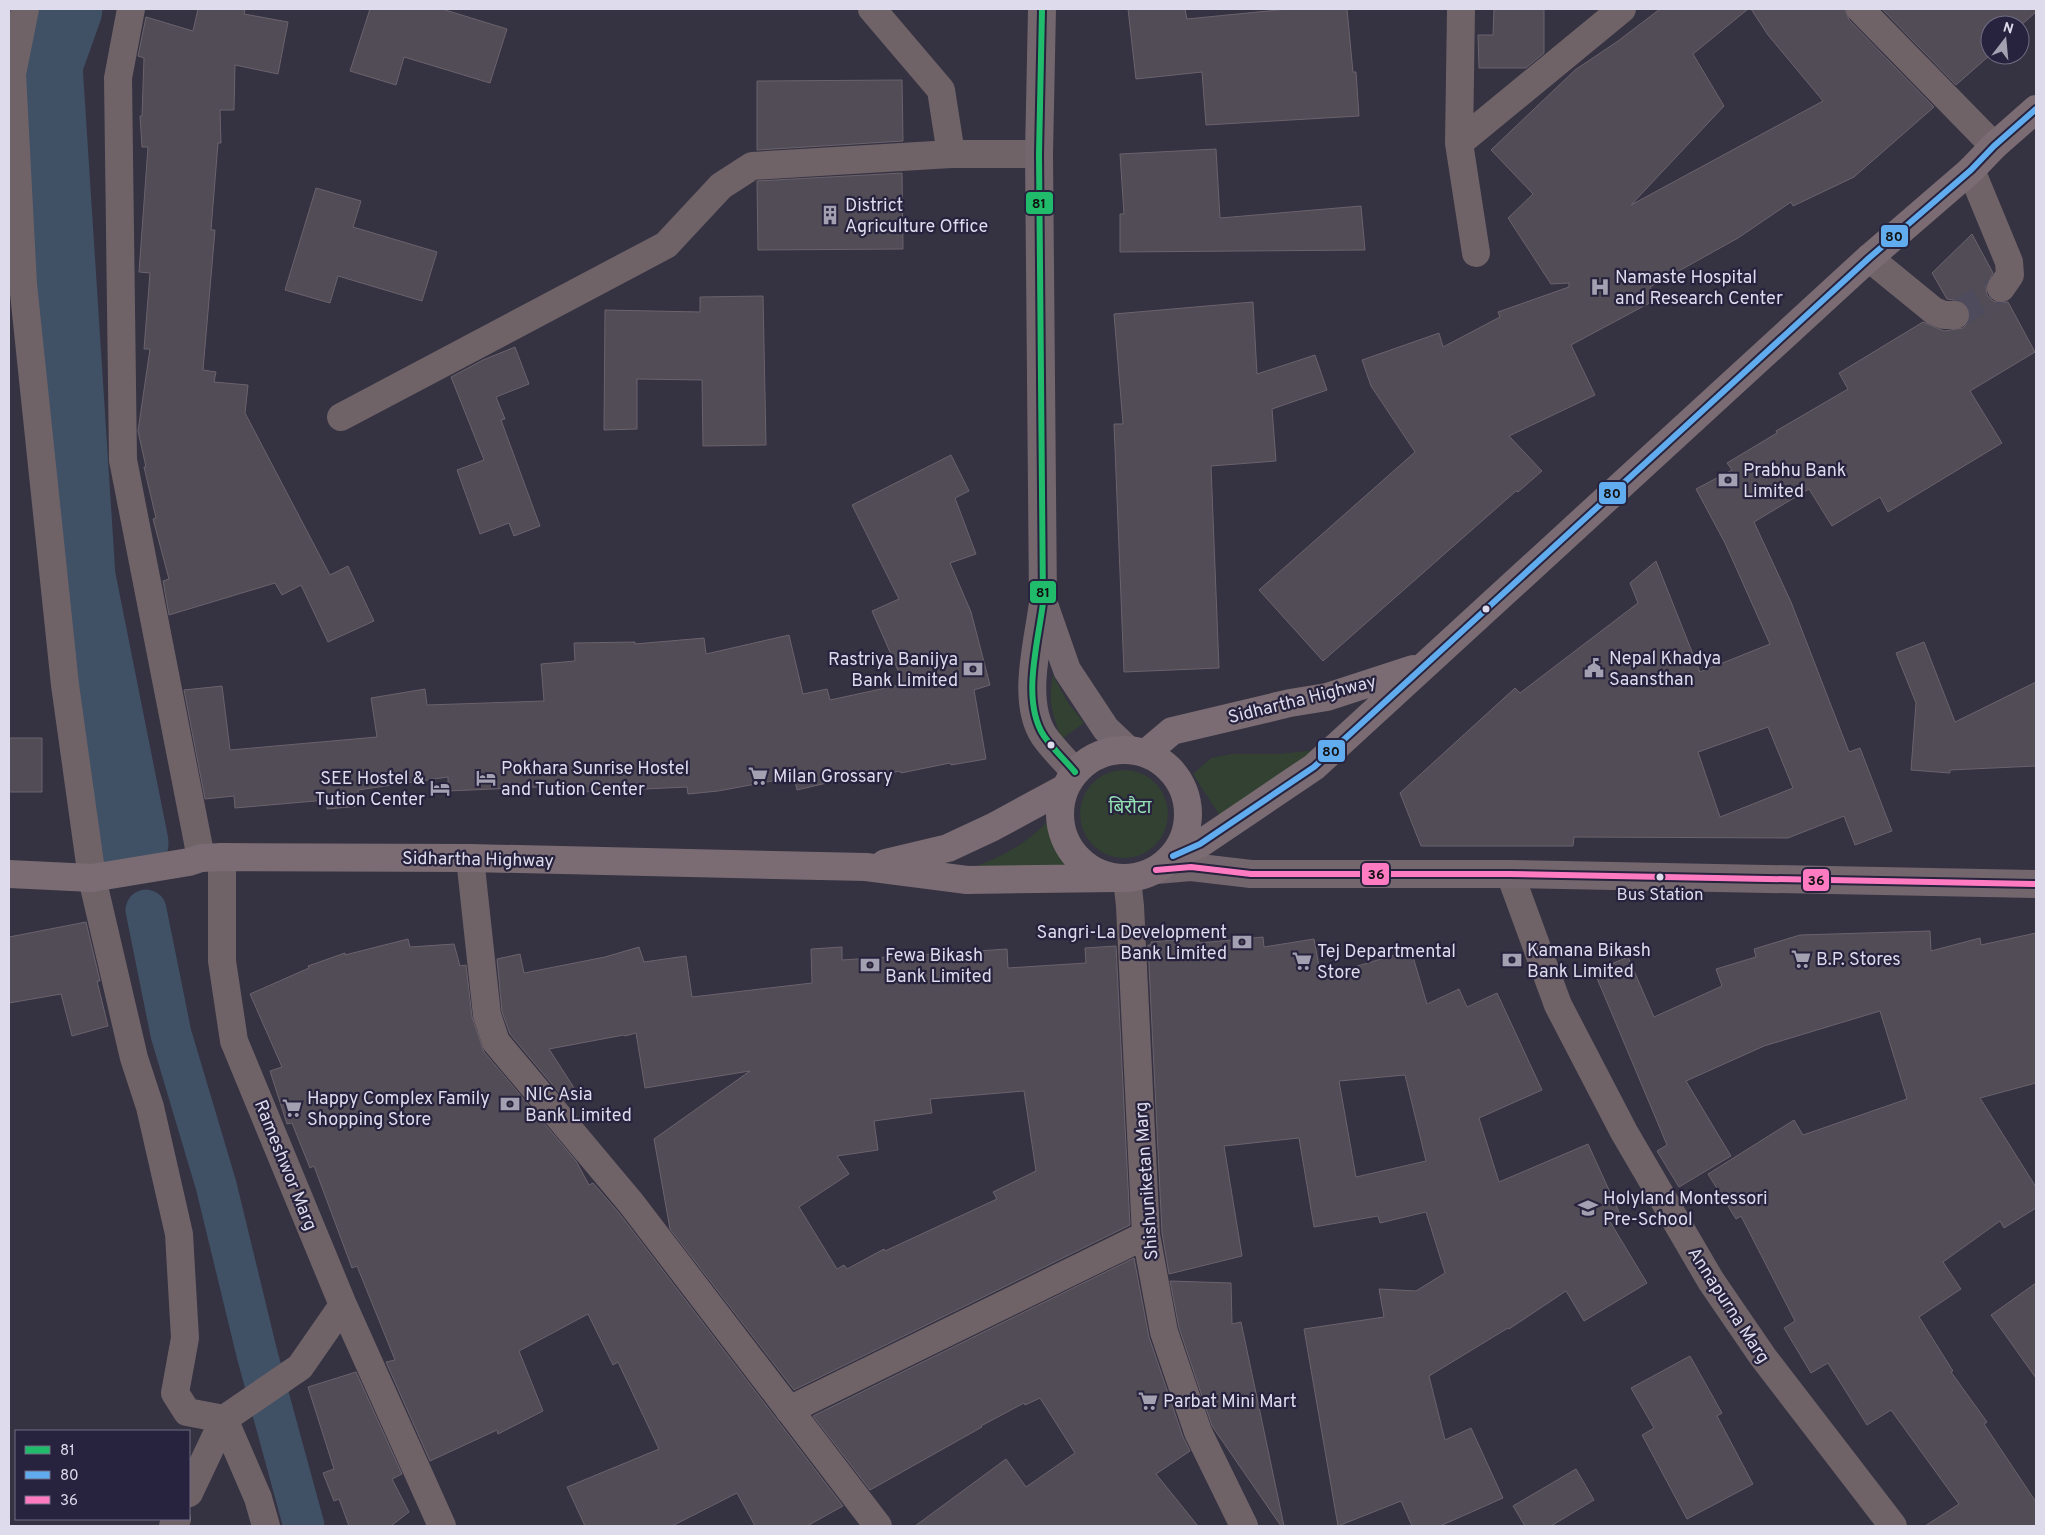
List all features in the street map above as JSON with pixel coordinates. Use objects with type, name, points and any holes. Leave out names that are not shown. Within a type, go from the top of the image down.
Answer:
[{"type":"highway","points":[[1422,666],[1869,258],[1971,170],[1994,146],[2036,109]]},
{"type":"highway","name":"Sidhartha Highway","points":[[1136,751],[1172,731],[1290,703],[1326,697],[1422,666]]},
{"type":"highway","name":"Sidhartha Highway","points":[[1164,863],[1200,844],[1314,767],[1422,666]]},
{"type":"highway","points":[[1136,751],[1164,763],[1178,779],[1186,798],[1188,818],[1184,839],[1164,863],[1142,876],[1122,878],[1097,872],[1080,861],[1068,846],[1060,827],[1059,807],[1070,780],[1089,759],[1107,752],[1136,751]]},
{"type":"highway","name":"Sidhartha Highway","points":[[866,867],[948,848],[993,827],[1070,780]]},
{"type":"highway","name":"Sidhartha Highway","points":[[9,874],[92,878],[204,859],[470,858],[866,867],[967,880],[1122,878]]},
{"type":"main road","points":[[1042,9],[1039,154],[1044,603],[1033,672],[1032,710],[1044,736],[1070,780]]},
{"type":"main road","points":[[1044,603],[1067,670],[1106,729],[1136,751]]},
{"type":"main road","points":[[1164,863],[1251,874],[1510,874],[2036,884]]},
{"type":"street","points":[[25,9],[12,74],[16,284],[64,684],[92,878],[131,1049],[150,1107],[179,1234],[185,1338],[176,1393],[187,1412],[226,1419]]},
{"type":"street","name":"Rameshwor Marg","points":[[131,9],[118,78],[123,460],[204,859],[234,1041],[343,1306],[442,1526]]},
{"type":"street","points":[[872,9],[941,90],[951,154]]},
{"type":"street","points":[[1461,9],[1459,143],[1476,253]]},
{"type":"street","points":[[1459,143],[1622,9]]},
{"type":"street","points":[[1860,9],[1994,146]]},
{"type":"street","points":[[341,417],[666,245],[721,186],[752,166],[951,154],[1039,154]]},
{"type":"street","points":[[1971,170],[2009,262],[2010,275],[2001,288]]},
{"type":"street","points":[[1869,258],[1934,311],[1944,315],[1956,315]]},
{"type":"street","points":[[470,858],[487,1015],[496,1042],[631,1203],[878,1526]]},
{"type":"street","name":"Annapurna Marg","points":[[1510,874],[1558,1004],[1624,1132],[1710,1281],[1763,1357],[1893,1526]]},
{"type":"street","name":"Shishuniketan Marg","points":[[1122,878],[1130,906],[1146,1235],[1164,1332],[1198,1432],[1244,1526]]},
{"type":"street","points":[[788,1410],[1146,1235]]},
{"type":"street","points":[[190,1492],[226,1419],[300,1367],[343,1306]]},
{"type":"street","points":[[226,1419],[258,1498],[266,1526]]},
{"type":"green space","points":[[1053,675],[1067,701],[1084,723],[1062,739],[1051,701]]},
{"type":"green space","points":[[1316,750],[1220,816],[1193,774],[1211,758],[1231,754],[1279,754]]},
{"type":"green space","points":[[1124,770],[1141,774],[1155,783],[1164,797],[1168,814],[1164,831],[1155,845],[1141,854],[1124,858],[1107,854],[1093,845],[1084,831],[1080,814],[1084,797],[1093,783],[1107,774]]},
{"type":"green space","points":[[1048,821],[1058,846],[1075,867],[970,869],[992,860],[1021,844]]},
{"type":"building","points":[[198,9],[245,9],[244,14],[288,22],[278,74],[235,65],[234,110],[220,110],[221,143],[218,143],[211,230],[215,230],[203,370],[216,372],[214,382],[248,385],[245,413],[330,575],[348,566],[374,621],[328,642],[301,585],[282,595],[275,583],[169,615],[163,581],[169,579],[153,519],[156,518],[138,431],[150,349],[144,349],[150,273],[139,272],[148,147],[142,147],[140,116],[142,116],[144,58],[138,56],[146,17],[193,31]]},
{"type":"building","points":[[370,9],[442,9],[507,29],[490,83],[404,57],[396,85],[350,71]]},
{"type":"building","points":[[1128,9],[1185,9],[1187,19],[1288,9],[1347,9],[1353,72],[1356,72],[1359,116],[1206,125],[1202,72],[1136,79]]},
{"type":"building","points":[[1494,9],[1544,9],[1544,53],[1526,68],[1479,68],[1478,35],[1493,35]]},
{"type":"building","points":[[1660,9],[1748,9],[1693,54],[1724,106],[1631,205],[1823,101],[1768,35],[1751,9],[1845,9],[1849,20],[1934,107],[1854,177],[1793,206],[1791,202],[1738,238],[1650,287],[1657,299],[1571,345],[1595,395],[1509,436],[1542,471],[1518,492],[1516,491],[1323,661],[1259,590],[1415,452],[1371,386],[1362,360],[1439,333],[1443,347],[1500,317],[1498,312],[1569,287],[1569,283],[1551,284],[1508,218],[1533,194],[1491,150],[1575,70],[1618,41]]},
{"type":"building","points":[[1882,9],[2036,9],[2036,12],[2030,17],[2030,15],[1980,15],[1980,64],[1956,85]]},
{"type":"building","points":[[902,80],[903,141],[757,150],[757,81]]},
{"type":"building","points":[[1216,149],[1220,218],[1361,206],[1365,250],[1120,252],[1120,214],[1124,214],[1120,154]]},
{"type":"building","name":"District Agriculture Office","points":[[902,173],[903,249],[758,250],[757,181]]},
{"type":"building","points":[[316,188],[361,201],[353,227],[437,252],[422,301],[338,276],[330,303],[285,290]]},
{"type":"building","points":[[1972,234],[1993,273],[1986,286],[1987,295],[1993,301],[1999,303],[2008,302],[2035,352],[1970,391],[2002,443],[1888,512],[1880,497],[1832,526],[1809,489],[1754,522],[1791,602],[1849,752],[1860,748],[1892,831],[1855,845],[1844,816],[1788,838],[1574,837],[1573,846],[1421,846],[1400,793],[1515,688],[1520,693],[1638,603],[1630,583],[1656,561],[1700,672],[1770,644],[1725,543],[1696,489],[1732,470],[1727,463],[1777,433],[1776,431],[1848,389],[1839,373],[1923,322],[1944,331],[1963,328],[1969,322],[1971,315],[1969,308],[1962,301],[1947,299],[1932,273]],"holes":[[[1768,727],[1793,788],[1720,817],[1698,752]]]},
{"type":"building","points":[[763,296],[766,445],[703,446],[702,380],[637,379],[637,429],[604,430],[605,310],[700,312],[700,297]]},
{"type":"building","points":[[1253,302],[1257,374],[1315,355],[1327,390],[1272,409],[1276,461],[1211,466],[1219,668],[1124,672],[1114,424],[1123,424],[1114,314]]},
{"type":"building","points":[[515,347],[529,384],[496,397],[505,419],[501,420],[540,526],[514,536],[509,523],[480,534],[457,470],[484,460],[451,377],[483,360]]},
{"type":"building","points":[[951,455],[969,491],[955,498],[976,554],[950,563],[971,612],[990,685],[974,690],[986,759],[951,765],[950,763],[866,778],[865,774],[797,790],[794,777],[718,791],[688,794],[687,787],[581,792],[581,785],[448,791],[448,777],[358,790],[360,806],[327,809],[327,800],[235,808],[234,796],[205,799],[184,690],[222,686],[230,750],[377,737],[371,698],[425,689],[427,705],[544,701],[541,664],[575,661],[574,643],[635,642],[635,644],[704,638],[706,654],[789,635],[803,694],[827,689],[830,700],[904,684],[872,611],[899,599],[852,505]]},
{"type":"building","points":[[1924,642],[1955,722],[2036,682],[2036,766],[1950,770],[1950,773],[1911,770],[1916,703],[1896,653]]},
{"type":"building","points":[[9,738],[42,738],[42,792],[9,792]]},
{"type":"building","points":[[86,922],[108,1026],[72,1036],[61,994],[9,1003],[9,937]]},
{"type":"building","points":[[1930,931],[1931,951],[1980,938],[1981,945],[2036,933],[2036,1083],[1980,1098],[2036,1187],[2036,1208],[2004,1228],[2000,1221],[1943,1262],[1961,1289],[1919,1317],[1953,1371],[1951,1372],[1987,1422],[1984,1424],[2036,1502],[2036,1526],[1925,1526],[1959,1504],[1891,1410],[1867,1425],[1828,1363],[1811,1373],[1784,1328],[1795,1321],[1741,1216],[1736,1219],[1708,1174],[1794,1120],[1803,1135],[1907,1099],[1880,1011],[1764,1046],[1686,1081],[1731,1156],[1679,1187],[1657,1151],[1667,1145],[1594,971],[1628,957],[1654,1017],[1722,986],[1716,969],[1756,957],[1754,949],[1800,935]]},
{"type":"building","points":[[1263,937],[1264,947],[1314,939],[1321,977],[1411,950],[1427,1004],[1459,989],[1467,1007],[1497,993],[1542,1090],[1479,1118],[1499,1182],[1588,1144],[1620,1214],[1609,1220],[1647,1283],[1584,1321],[1566,1291],[1509,1329],[1429,1376],[1445,1440],[1471,1428],[1503,1498],[1440,1526],[1412,1526],[1401,1501],[1338,1526],[1304,1329],[1384,1317],[1379,1289],[1416,1291],[1445,1273],[1426,1212],[1380,1223],[1378,1216],[1314,1227],[1299,1138],[1224,1146],[1242,1256],[1169,1274],[1162,1233],[1148,945],[1151,945],[1151,942],[1199,938],[1199,943]],"holes":[[[1405,1075],[1426,1161],[1356,1177],[1339,1081]]]},
{"type":"building","points":[[408,939],[410,947],[454,944],[460,966],[466,965],[472,1017],[484,1052],[576,1161],[589,1185],[593,1183],[619,1213],[843,1506],[807,1526],[755,1526],[737,1493],[672,1526],[585,1526],[567,1487],[659,1449],[618,1362],[613,1365],[588,1314],[519,1351],[543,1411],[498,1434],[497,1430],[430,1461],[386,1362],[395,1360],[357,1266],[352,1268],[314,1166],[310,1168],[292,1123],[287,1124],[270,1071],[282,1067],[250,994],[309,968],[308,966],[345,953],[345,955]]},
{"type":"building","points":[[1116,946],[1130,1225],[794,1390],[670,1229],[654,1139],[750,1071],[645,1088],[636,1033],[549,1049],[578,1094],[566,1101],[510,1034],[502,1012],[497,959],[520,954],[524,973],[605,957],[639,947],[644,962],[686,956],[692,997],[812,983],[811,949],[842,947],[842,960],[1007,949],[1008,968],[1086,963],[1085,948]],"holes":[[[1024,1091],[1036,1171],[993,1192],[997,1199],[885,1251],[884,1249],[847,1269],[844,1265],[837,1269],[799,1207],[849,1174],[837,1156],[878,1150],[874,1121],[932,1113],[930,1099]]]},
{"type":"building","points":[[1134,1258],[1149,1337],[1183,1437],[1190,1451],[1156,1474],[1198,1526],[915,1526],[1006,1459],[1026,1487],[1075,1453],[1040,1398],[1025,1405],[1024,1403],[981,1426],[870,1490],[813,1416]]},
{"type":"building","points":[[1170,1281],[1231,1283],[1232,1324],[1241,1322],[1284,1526],[1281,1526],[1212,1426],[1179,1328]]},
{"type":"building","points":[[2036,1283],[2036,1378],[1991,1315]]},
{"type":"building","points":[[1690,1356],[1722,1413],[1717,1416],[1753,1484],[1687,1519],[1642,1435],[1654,1428],[1631,1388]]},
{"type":"building","points":[[356,1372],[402,1474],[392,1479],[409,1512],[391,1526],[349,1526],[339,1499],[334,1501],[323,1473],[334,1469],[308,1387]]},
{"type":"building","points":[[1576,1469],[1594,1500],[1551,1526],[1525,1526],[1513,1506]]},
{"type":"waterway","points":[[67,9],[47,65],[80,577],[133,843]]},
{"type":"waterway","points":[[146,910],[171,1034],[216,1185],[257,1354],[304,1526]]},
{"type":"tunnel","points":[[1955,315],[2001,288]]},
{"type":"transit line","name":"81","points":[[1042,9],[1039,154],[1043,603],[1035,653],[1032,689],[1033,706],[1037,722],[1044,736],[1075,772]]},
{"type":"transit line","name":"80","points":[[1173,856],[1200,844],[1314,767],[1869,258],[1971,170],[1994,146],[2036,109]]},
{"type":"transit line","name":"36","points":[[1156,870],[1191,867],[1251,874],[1510,874],[2036,884]]},
{"type":"place","name":"District Agriculture Office","points":[[830,215]]},
{"type":"place","name":"Namaste Hospital and Research Center","points":[[1600,287]]},
{"type":"place","name":"Prabhu Bank Limited","points":[[1728,480]]},
{"type":"place","name":"Nepal Khadya Saansthan","points":[[1594,668]]},
{"type":"place","name":"Rastriya Banijya Bank Limited","points":[[973,669]]},
{"type":"place","name":"Milan Grossary","points":[[758,776]]},
{"type":"place","name":"Pokhara Sunrise Hostel and Tution Center","points":[[486,778]]},
{"type":"place","name":"SEE Hostel & Tution Center","points":[[440,788]]},
{"type":"place","name":"Bus Station","points":[[1660,877]]},
{"type":"place","name":"Sangri-La Development Bank Limited","points":[[1242,942]]},
{"type":"place","name":"B.P. Stores","points":[[1801,959]]},
{"type":"place","name":"Kamana Bikash Bank Limited","points":[[1512,960]]},
{"type":"place","name":"Tej Departmental Store","points":[[1302,961]]},
{"type":"place","name":"Fewa Bikash Bank Limited","points":[[870,965]]},
{"type":"place","name":"NIC Asia Bank Limited","points":[[510,1104]]},
{"type":"place","name":"Happy Complex Family Shopping Store","points":[[292,1108]]},
{"type":"place","name":"Holyland Montessori Pre-School","points":[[1588,1208]]},
{"type":"place","name":"Parbat Mini Mart","points":[[1148,1401]]},
{"type":"district","name":"बिरौटा","points":[[1130,806]]}]
